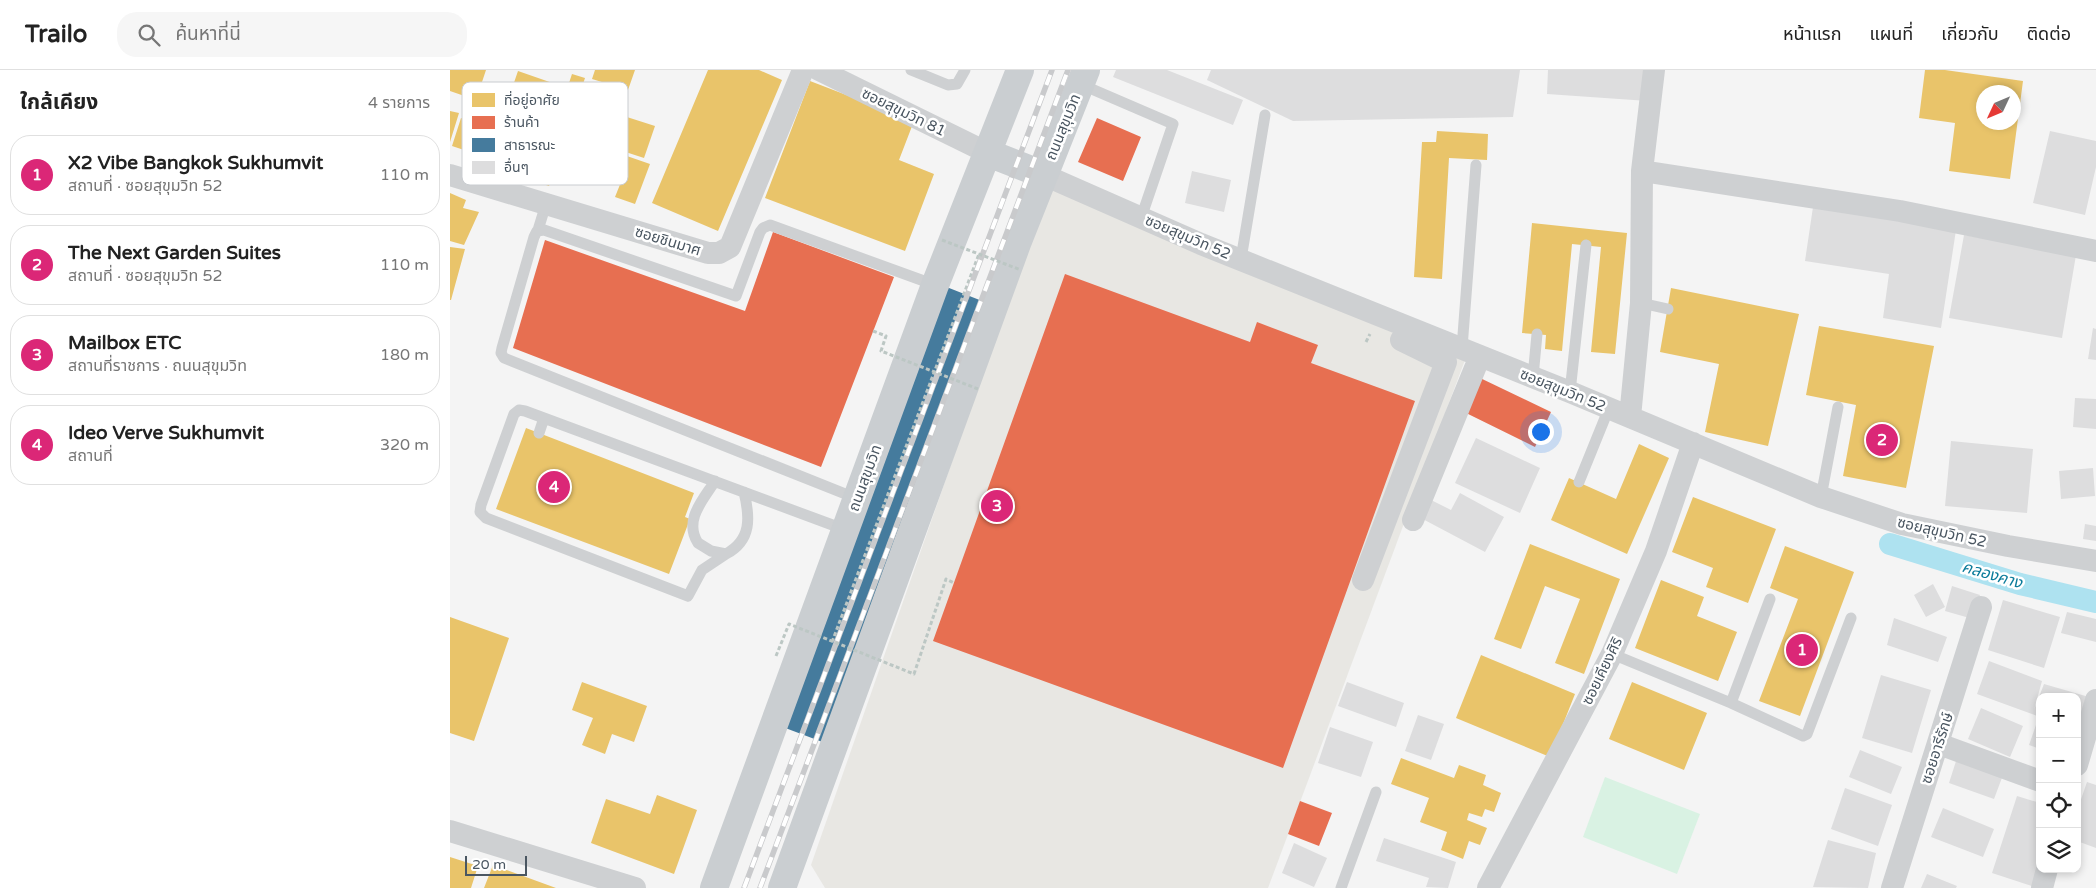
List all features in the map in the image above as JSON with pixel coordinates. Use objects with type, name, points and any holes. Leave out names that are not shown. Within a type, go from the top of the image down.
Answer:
[{"type":"main road","name":"ถนนสุขุมวิท","points":[[714,888],[935,285],[1020,70]]},
{"type":"main road","name":"ถนนสุขุมวิท","points":[[782,888],[1044,175],[1083,77]]},
{"type":"main road","points":[[988,154],[1044,175]]},
{"type":"street","name":"ซอยชินมาศ","points":[[483,185],[708,253],[719,253],[730,247],[803,70]]},
{"type":"street","name":"ซอยสุขุมวิท 81","points":[[820,70],[988,154]]},
{"type":"street","points":[[1630,417],[1641,303],[1642,171],[1654,70]]},
{"type":"street","points":[[1642,171],[1900,211],[2096,251]]},
{"type":"street","name":"ซอยชินมาศ","points":[[450,175],[462,179]]},
{"type":"street","name":"ซอยสุขุมวิท 52","points":[[1044,175],[1241,260],[1570,392],[1821,497],[1902,524],[2008,546],[2096,561]]},
{"type":"street","points":[[1363,580],[1446,362],[1401,340]]},
{"type":"street","points":[[1413,520],[1471,352]]},
{"type":"street","name":"ซอยเคียงศิริ","points":[[1488,888],[1612,654],[1656,551],[1693,443]]},
{"type":"street","name":"ซอยอารีรักษ์","points":[[1892,888],[1981,607]]},
{"type":"street","points":[[2081,751],[2096,700]]},
{"type":"street","points":[[1939,744],[2036,779]]},
{"type":"street","points":[[450,831],[635,888]]},
{"type":"street","points":[[2042,888],[2046,873]]},
{"type":"lane","points":[[912,70],[948,85],[957,84],[965,70]]},
{"type":"lane","points":[[1083,77],[1173,124],[1141,218]]},
{"type":"lane","points":[[1241,260],[1265,115]]},
{"type":"lane","points":[[1471,352],[1476,165]]},
{"type":"lane","points":[[546,204],[534,237],[502,348],[501,353],[504,358],[858,499]]},
{"type":"lane","points":[[538,230],[544,230],[735,296],[739,293],[760,232],[768,225],[935,285]]},
{"type":"lane","points":[[1570,392],[1586,245]]},
{"type":"lane","points":[[1641,303],[1668,308]]},
{"type":"lane","points":[[1533,377],[1537,334]]},
{"type":"lane","points":[[1821,497],[1838,407]]},
{"type":"lane","points":[[1579,482],[1609,408]]},
{"type":"lane","points":[[744,492],[749,515],[746,529],[739,545],[702,570],[688,596],[489,519],[480,512],[514,414],[522,410],[715,481],[846,530]]},
{"type":"lane","points":[[539,433],[544,418]]},
{"type":"lane","points":[[715,481],[696,508],[693,520],[693,533],[698,543],[719,553],[726,554]]},
{"type":"lane","points":[[1731,703],[1770,599]]},
{"type":"lane","points":[[1612,654],[1731,703],[1802,736],[1807,734],[1851,618]]},
{"type":"lane","points":[[1342,888],[1376,792]]},
{"type":"path","points":[[942,240],[1021,270]]},
{"type":"path","points":[[832,642],[979,254]]},
{"type":"path","points":[[873,331],[886,336],[881,351],[978,389]]},
{"type":"path","points":[[776,656],[789,624],[914,674],[946,580],[954,583]]},
{"type":"shaded area","points":[[1048,187],[1465,360],[1268,888],[825,888],[811,865]]},
{"type":"green space","points":[[1605,777],[1700,814],[1677,874],[1583,837]]},
{"type":"building: ที่อยู่อาศัย","points":[[450,70],[486,70],[482,82],[462,82],[462,95],[450,91]]},
{"type":"building: ที่อยู่อาศัย","points":[[595,70],[635,70],[628,90],[628,82],[602,82],[592,79]]},
{"type":"building: ที่อยู่อาศัย","points":[[708,70],[759,70],[782,80],[718,231],[652,203]]},
{"type":"building: ที่อยู่อาศัย","points":[[1925,70],[1945,70],[2023,81],[2021,96],[2021,85],[1976,85],[1976,130],[2016,130],[2010,179],[1949,171],[1955,123],[1919,118]]},
{"type":"building: ที่อยู่อาศัย","points":[[518,71],[550,82],[514,82]]},
{"type":"building: ที่อยู่อาศัย","points":[[572,74],[585,78],[584,82],[569,82]]},
{"type":"building: ที่อยู่อาศัย","points":[[810,81],[914,121],[899,160],[934,174],[905,251],[765,198]]},
{"type":"building: ที่อยู่อาศัย","points":[[450,111],[459,113],[450,142]]},
{"type":"building: ที่อยู่อาศัย","points":[[628,117],[655,126],[644,158],[628,153]]},
{"type":"building: ที่อยู่อาศัย","points":[[461,118],[462,118],[462,149],[452,146]]},
{"type":"building: ที่อยู่อาศัย","points":[[1437,131],[1488,134],[1487,160],[1449,158],[1442,279],[1414,277],[1422,142],[1436,142]]},
{"type":"building: ที่อยู่อาศัย","points":[[628,156],[650,164],[635,204],[615,197],[620,185],[628,185]]},
{"type":"building: ที่อยู่อาศัย","points":[[450,193],[466,200],[463,208],[479,212],[464,245],[450,241]]},
{"type":"building: ที่อยู่อาศัย","points":[[1532,223],[1627,233],[1615,354],[1591,352],[1601,247],[1572,244],[1562,351],[1545,349],[1546,335],[1522,333]]},
{"type":"building: ที่อยู่อาศัย","points":[[450,247],[465,249],[451,300],[450,300]]},
{"type":"building: ที่อยู่อาศัย","points":[[1671,288],[1799,314],[1768,446],[1705,432],[1719,364],[1660,352]]},
{"type":"building: ที่อยู่อาศัย","points":[[1819,326],[1934,346],[1906,488],[1843,476],[1856,405],[1806,395]]},
{"type":"building: ที่อยู่อาศัย","points":[[526,428],[694,493],[685,517],[690,519],[669,574],[496,509]]},
{"type":"building: ที่อยู่อาศัย","points":[[1639,444],[1669,458],[1627,554],[1551,520],[1569,478],[1616,499]]},
{"type":"building: ที่อยู่อาศัย","points":[[1693,497],[1776,529],[1748,603],[1706,587],[1713,568],[1672,552]]},
{"type":"building: ที่อยู่อาศัย","points":[[1530,544],[1620,579],[1584,674],[1555,663],[1580,599],[1545,586],[1521,649],[1494,639]]},
{"type":"building: ที่อยู่อาศัย","points":[[1785,546],[1854,572],[1800,716],[1759,701],[1798,599],[1770,588]]},
{"type":"building: ที่อยู่อาศัย","points":[[1661,580],[1704,597],[1697,616],[1737,632],[1718,681],[1635,648]]},
{"type":"building: ที่อยู่อาศัย","points":[[450,617],[509,638],[474,741],[450,733]]},
{"type":"building: ที่อยู่อาศัย","points":[[1481,655],[1575,694],[1550,757],[1456,718]]},
{"type":"building: ที่อยู่อาศัย","points":[[582,682],[647,706],[634,742],[612,734],[605,754],[582,745],[593,718],[572,710]]},
{"type":"building: ที่อยู่อาศัย","points":[[1632,682],[1707,713],[1684,770],[1609,739]]},
{"type":"building: ที่อยู่อาศัย","points":[[1401,758],[1454,778],[1459,765],[1486,775],[1483,785],[1501,793],[1494,812],[1485,809],[1482,817],[1469,813],[1467,820],[1487,828],[1480,845],[1469,841],[1463,859],[1441,850],[1447,832],[1420,822],[1429,798],[1391,784]]},
{"type":"building: ที่อยู่อาศัย","points":[[657,795],[697,810],[674,874],[591,843],[606,799],[650,814]]},
{"type":"building: ที่อยู่อาศัย","points":[[450,857],[478,866],[471,888],[450,888]]},
{"type":"building: ที่อยู่อาศัย","points":[[493,865],[556,888],[484,888]]},
{"type":"building: ร้านค้า","points":[[1097,118],[1141,137],[1123,181],[1078,162]]},
{"type":"building: ร้านค้า","points":[[773,232],[894,277],[821,467],[513,348],[545,240],[745,311]]},
{"type":"building: ร้านค้า","points":[[1065,274],[1250,342],[1257,322],[1318,345],[1311,363],[1415,401],[1283,768],[933,641]]},
{"type":"building: ร้านค้า","points":[[1478,377],[1551,412],[1535,447],[1462,411]]},
{"type":"building: ร้านค้า","points":[[1300,801],[1332,813],[1319,846],[1288,834]]},
{"type":"building: สาธารณะ","points":[[944,286],[1005,310],[841,749],[780,726]]},
{"type":"building: อื่นๆ","points":[[1116,70],[1167,70],[1243,100],[1233,125],[1113,77]]},
{"type":"building: อื่นๆ","points":[[1211,70],[1520,70],[1513,117],[1293,121],[1207,80]]},
{"type":"building: อื่นๆ","points":[[1548,70],[1650,70],[1648,101],[1547,94]]},
{"type":"building: อื่นๆ","points":[[2050,131],[2096,141],[2096,167],[2085,215],[2033,203]]},
{"type":"building: อื่นๆ","points":[[1192,171],[1231,180],[1224,212],[1185,203]]},
{"type":"building: อื่นๆ","points":[[1813,207],[1956,230],[1941,328],[1883,318],[1889,274],[1805,261]]},
{"type":"building: อื่นๆ","points":[[1964,235],[2076,255],[2062,338],[1949,318]]},
{"type":"building: อื่นๆ","points":[[2093,328],[2096,329],[2096,360],[2088,359]]},
{"type":"building: อื่นๆ","points":[[2075,398],[2096,399],[2096,429],[2073,427]]},
{"type":"building: อื่นๆ","points":[[1476,438],[1540,468],[1520,513],[1455,483]]},
{"type":"building: อื่นๆ","points":[[1951,441],[2033,449],[2027,513],[1945,506]]},
{"type":"building: อื่นๆ","points":[[2093,468],[2095,496],[2061,499],[2059,471]]},
{"type":"building: อื่นๆ","points":[[1460,493],[1504,517],[1485,552],[1417,516],[1427,498],[1451,510]]},
{"type":"building: อื่นๆ","points":[[2085,524],[2096,526],[2096,541],[2083,539]]},
{"type":"building: อื่นๆ","points":[[1933,584],[1945,607],[1926,617],[1914,595]]},
{"type":"building: อื่นๆ","points":[[1952,586],[1980,595],[1973,619],[1945,611]]},
{"type":"building: อื่นๆ","points":[[2003,600],[2060,617],[2044,668],[1988,650]]},
{"type":"building: อื่นๆ","points":[[2067,612],[2096,619],[2096,642],[2061,633]]},
{"type":"building: อื่นๆ","points":[[1894,618],[1947,637],[1938,662],[1887,645]]},
{"type":"building: อื่นๆ","points":[[1989,661],[2042,681],[2039,693],[2036,693],[2034,710],[2036,705],[2036,716],[1977,694]]},
{"type":"building: อื่นๆ","points":[[1881,675],[1931,690],[1912,753],[1862,738]]},
{"type":"building: อื่นๆ","points":[[1347,682],[1404,703],[1396,727],[1338,706]]},
{"type":"building: อื่นๆ","points":[[2044,684],[2075,693],[2041,693]]},
{"type":"building: อื่นๆ","points":[[2081,695],[2089,697],[2083,718],[2081,717]]},
{"type":"building: อื่นๆ","points":[[1981,708],[2023,726],[2010,757],[1968,739]]},
{"type":"building: อื่นๆ","points":[[1418,715],[1444,724],[1431,760],[1405,751]]},
{"type":"building: อื่นๆ","points":[[2036,725],[2036,748],[2029,745]]},
{"type":"building: อื่นๆ","points":[[1330,727],[1373,742],[1361,777],[1318,763]]},
{"type":"building: อื่นๆ","points":[[1860,750],[1902,767],[1891,794],[1849,777]]},
{"type":"building: อื่นๆ","points":[[1957,758],[2003,775],[1994,799],[1949,783]]},
{"type":"building: อื่นๆ","points":[[2087,782],[2096,785],[2096,848],[2081,842],[2081,799]]},
{"type":"building: อื่นๆ","points":[[1845,788],[1892,805],[1878,846],[1831,829]]},
{"type":"building: อื่นๆ","points":[[2017,796],[2036,802],[2036,873],[2039,873],[2035,887],[1992,873]]},
{"type":"building: อื่นๆ","points":[[1943,808],[1994,829],[1983,857],[1931,837]]},
{"type":"building: อื่นๆ","points":[[1384,838],[1456,862],[1448,888],[1426,887],[1429,878],[1376,861]]},
{"type":"building: อื่นๆ","points":[[1828,840],[1876,853],[1868,888],[1813,887]]},
{"type":"building: อื่นๆ","points":[[1294,843],[1327,858],[1314,887],[1282,873]]},
{"type":"building: อื่นๆ","points":[[1927,874],[1957,886],[1956,888],[1921,888]]},
{"type":"waterway","name":"คลองคาง","points":[[1890,544],[2020,584],[2096,602]]},
{"type":"railway","points":[[744,888],[1052,70]]},
{"type":"railway","points":[[760,888],[1068,70]]},
{"type":"place","name":"The Next Garden Suites","points":[[1882,440]]},
{"type":"place","name":"Ideo Verve Sukhumvit","points":[[554,487]]},
{"type":"place","name":"Mailbox ETC","points":[[997,506]]},
{"type":"place","name":"X2 Vibe Bangkok Sukhumvit","points":[[1802,650]]}]
